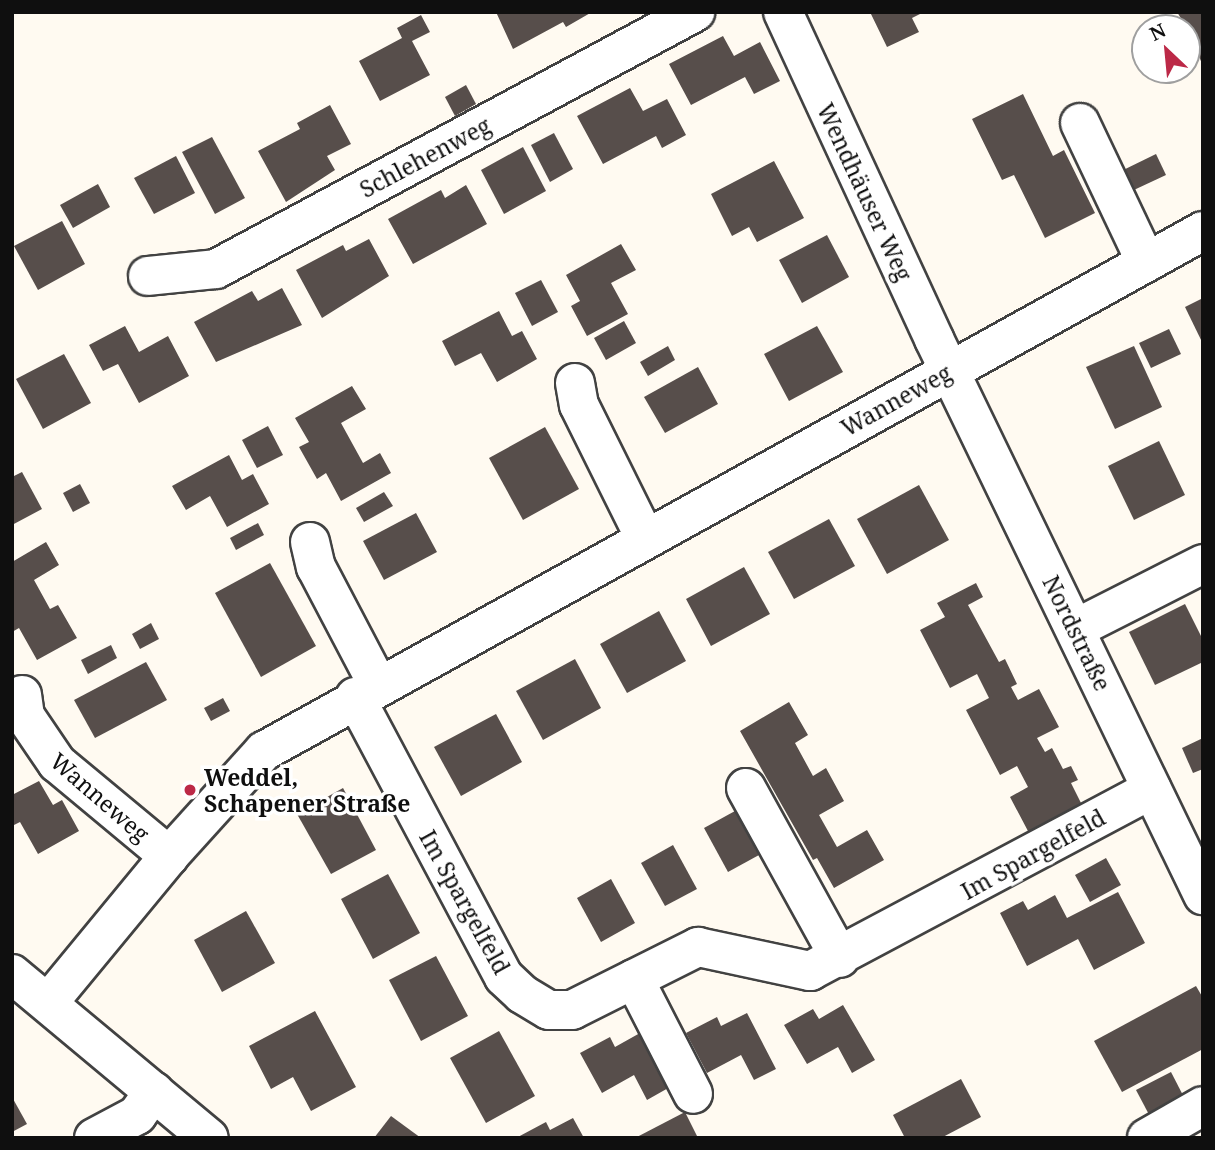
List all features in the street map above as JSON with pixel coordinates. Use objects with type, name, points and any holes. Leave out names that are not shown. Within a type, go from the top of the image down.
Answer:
[{"type":"street","name":"Schlehenweg","points":[[148,276],[216,269],[695,12]]},
{"type":"street","name":"Wendhäuser Weg","points":[[783,12],[950,370]]},
{"type":"street","points":[[1080,123],[1146,262]]},
{"type":"street","name":"Wanneweg","points":[[48,1003],[169,856],[264,751],[367,691],[1203,231]]},
{"type":"street","name":"Nordstraße","points":[[950,370],[1201,888]]},
{"type":"street","points":[[575,383],[579,405],[645,538]]},
{"type":"street","points":[[310,542],[316,567],[367,691]]},
{"type":"street","points":[[1076,629],[1203,564]]},
{"type":"street","name":"Im Spargelfeld","points":[[367,691],[504,976],[522,994],[549,1010],[572,1010],[698,947],[810,971],[840,958],[1152,789]]},
{"type":"street","name":"Wanneweg","points":[[22,695],[25,716],[57,763],[169,856]]},
{"type":"street","points":[[746,788],[840,958]]},
{"type":"street","points":[[12,974],[209,1138]]},
{"type":"street","points":[[634,979],[693,1094]]},
{"type":"street","points":[[94,1138],[137,1115],[154,1092]]},
{"type":"street","points":[[1147,1138],[1203,1106]]},
{"type":"building","points":[[496,12],[592,12],[566,27],[563,22],[513,49]]},
{"type":"building","points":[[870,12],[924,12],[912,18],[919,32],[887,47]]},
{"type":"building","points":[[1177,12],[1203,12],[1203,66],[1201,14]]},
{"type":"building","points":[[421,15],[430,32],[412,41],[430,75],[380,101],[359,61],[402,38],[397,28]]},
{"type":"building","points":[[723,36],[734,56],[760,42],[780,81],[754,94],[745,77],[691,105],[669,64]]},
{"type":"building","points":[[466,85],[476,104],[455,116],[445,97]]},
{"type":"building","points":[[630,88],[643,111],[667,99],[686,135],[662,148],[656,136],[603,164],[577,116]]},
{"type":"building","points":[[1023,94],[1053,156],[1064,150],[1095,213],[1045,238],[1014,175],[1002,180],[972,119]]},
{"type":"building","points":[[330,105],[351,144],[327,156],[335,170],[286,202],[258,151],[300,129],[297,123]]},
{"type":"building","points":[[554,133],[573,169],[550,182],[531,145]]},
{"type":"building","points":[[212,137],[245,198],[215,214],[182,152]]},
{"type":"building","points":[[523,147],[546,191],[504,214],[481,170]]},
{"type":"building","points":[[1156,154],[1166,175],[1121,196],[1111,176]]},
{"type":"building","points":[[176,156],[195,193],[154,214],[134,178]]},
{"type":"building","points":[[774,161],[804,218],[757,242],[749,227],[732,236],[711,194]]},
{"type":"building","points":[[98,184],[110,207],[73,228],[60,205]]},
{"type":"building","points":[[466,185],[487,224],[413,264],[388,219],[441,190],[445,198]]},
{"type":"building","points":[[62,221],[85,264],[38,290],[14,246]]},
{"type":"building","points":[[827,235],[849,277],[802,303],[779,260]]},
{"type":"building","points":[[369,239],[389,276],[322,318],[296,270],[343,245],[346,251]]},
{"type":"building","points":[[621,244],[636,270],[611,283],[628,314],[587,336],[571,306],[580,301],[566,275]]},
{"type":"building","points":[[541,280],[558,312],[532,326],[515,293]]},
{"type":"building","points":[[282,288],[302,325],[216,362],[194,322],[252,291],[258,301]]},
{"type":"building","points":[[1203,298],[1203,344],[1185,307]]},
{"type":"building","points":[[499,311],[512,336],[522,331],[537,359],[497,382],[481,353],[455,366],[442,341]]},
{"type":"building","points":[[624,321],[636,343],[606,360],[594,338]]},
{"type":"building","points":[[125,326],[139,352],[168,336],[189,376],[139,403],[118,364],[103,371],[89,345]]},
{"type":"building","points":[[817,326],[843,372],[789,401],[764,354]]},
{"type":"building","points":[[1169,329],[1181,354],[1151,368],[1139,343]]},
{"type":"building","points":[[668,346],[675,360],[648,376],[640,362]]},
{"type":"building","points":[[1134,346],[1162,407],[1115,429],[1086,367]]},
{"type":"building","points":[[64,354],[91,403],[43,429],[16,379]]},
{"type":"building","points":[[698,367],[718,404],[665,433],[644,397]]},
{"type":"building","points":[[352,386],[366,409],[341,423],[363,463],[380,453],[391,473],[341,501],[326,473],[317,479],[299,447],[309,442],[295,418]]},
{"type":"building","points":[[268,426],[283,455],[257,468],[242,440]]},
{"type":"building","points":[[545,427],[579,489],[523,520],[489,458]]},
{"type":"building","points":[[1159,441],[1185,495],[1134,520],[1108,466]]},
{"type":"building","points":[[229,455],[242,480],[253,474],[269,504],[227,527],[210,496],[186,510],[172,486]]},
{"type":"building","points":[[22,472],[42,509],[12,525],[12,477]]},
{"type":"building","points":[[80,484],[90,503],[73,512],[63,493]]},
{"type":"building","points":[[919,485],[949,540],[887,574],[857,519]]},
{"type":"building","points":[[384,492],[393,506],[364,522],[356,508]]},
{"type":"building","points":[[416,513],[437,552],[384,580],[363,541]]},
{"type":"building","points":[[829,519],[855,566],[794,599],[768,552]]},
{"type":"building","points":[[258,523],[264,535],[236,550],[230,538]]},
{"type":"building","points":[[46,542],[59,565],[34,580],[50,609],[58,605],[77,638],[37,660],[19,628],[12,632],[12,562]]},
{"type":"building","points":[[270,563],[316,646],[261,677],[215,593]]},
{"type":"building","points":[[744,567],[770,614],[711,646],[686,599]]},
{"type":"building","points":[[976,583],[983,597],[968,605],[999,662],[1005,659],[1017,684],[1011,687],[1018,700],[1039,689],[1059,727],[1037,738],[1045,752],[1052,748],[1063,769],[1071,766],[1078,780],[1071,783],[1082,805],[1029,833],[1010,797],[1028,787],[1017,766],[1000,775],[966,710],[989,698],[977,674],[950,688],[920,630],[945,617],[937,603]]},
{"type":"building","points":[[1185,604],[1203,640],[1203,662],[1155,685],[1129,632]]},
{"type":"building","points":[[659,611],[686,661],[627,693],[600,644]]},
{"type":"building","points":[[151,623],[159,639],[140,649],[132,634]]},
{"type":"building","points":[[111,645],[117,658],[88,674],[81,660]]},
{"type":"building","points":[[575,659],[601,708],[543,740],[516,691]]},
{"type":"building","points":[[146,662],[167,700],[95,738],[74,700]]},
{"type":"building","points":[[223,698],[230,711],[211,721],[204,708]]},
{"type":"building","points":[[789,702],[808,735],[795,743],[813,776],[826,768],[844,801],[819,815],[837,847],[867,830],[884,860],[834,888],[817,858],[813,860],[740,731]]},
{"type":"building","points":[[496,714],[522,762],[461,796],[434,747]]},
{"type":"building","points":[[1203,738],[1203,769],[1193,773],[1182,748]]},
{"type":"building","points":[[39,781],[53,805],[62,800],[79,831],[38,854],[20,822],[12,826],[12,795]]},
{"type":"building","points":[[343,788],[376,850],[331,874],[297,814]]},
{"type":"building","points":[[735,811],[759,855],[728,872],[704,828]]},
{"type":"building","points":[[673,845],[697,889],[665,906],[641,863]]},
{"type":"building","points":[[1106,858],[1121,885],[1090,902],[1075,875]]},
{"type":"building","points":[[388,874],[420,933],[373,959],[341,899]]},
{"type":"building","points":[[611,879],[635,923],[601,942],[577,898]]},
{"type":"building","points":[[1118,892],[1145,943],[1094,970],[1078,939],[1027,966],[1000,913],[1023,901],[1028,910],[1055,895],[1067,918]]},
{"type":"building","points":[[246,911],[275,963],[222,992],[194,940]]},
{"type":"building","points":[[436,956],[468,1016],[421,1041],[389,980]]},
{"type":"building","points":[[1196,986],[1203,998],[1203,1049],[1122,1092],[1094,1041]]},
{"type":"building","points":[[843,1005],[875,1060],[852,1073],[838,1047],[807,1064],[784,1025],[813,1009],[819,1019]]},
{"type":"building","points":[[315,1011],[356,1087],[311,1111],[293,1077],[271,1089],[249,1046]]},
{"type":"building","points":[[747,1013],[776,1069],[754,1080],[741,1055],[707,1073],[686,1033],[717,1017],[721,1026]]},
{"type":"building","points":[[499,1031],[535,1096],[486,1123],[450,1058]]},
{"type":"building","points":[[640,1033],[670,1087],[647,1100],[634,1075],[602,1093],[580,1053],[610,1037],[615,1047]]},
{"type":"building","points":[[1171,1072],[1189,1107],[1154,1124],[1136,1090]]},
{"type":"building","points":[[961,1079],[981,1117],[941,1138],[905,1138],[893,1115]]},
{"type":"building","points":[[12,1097],[27,1124],[12,1132]]},
{"type":"building","points":[[685,1112],[698,1138],[635,1138]]},
{"type":"building","points":[[391,1116],[421,1138],[374,1138]]},
{"type":"building","points":[[573,1118],[584,1138],[516,1138],[546,1122],[550,1130]]},
{"type":"place","name":"Weddel, Schapener Straße","points":[[190,790]]}]
